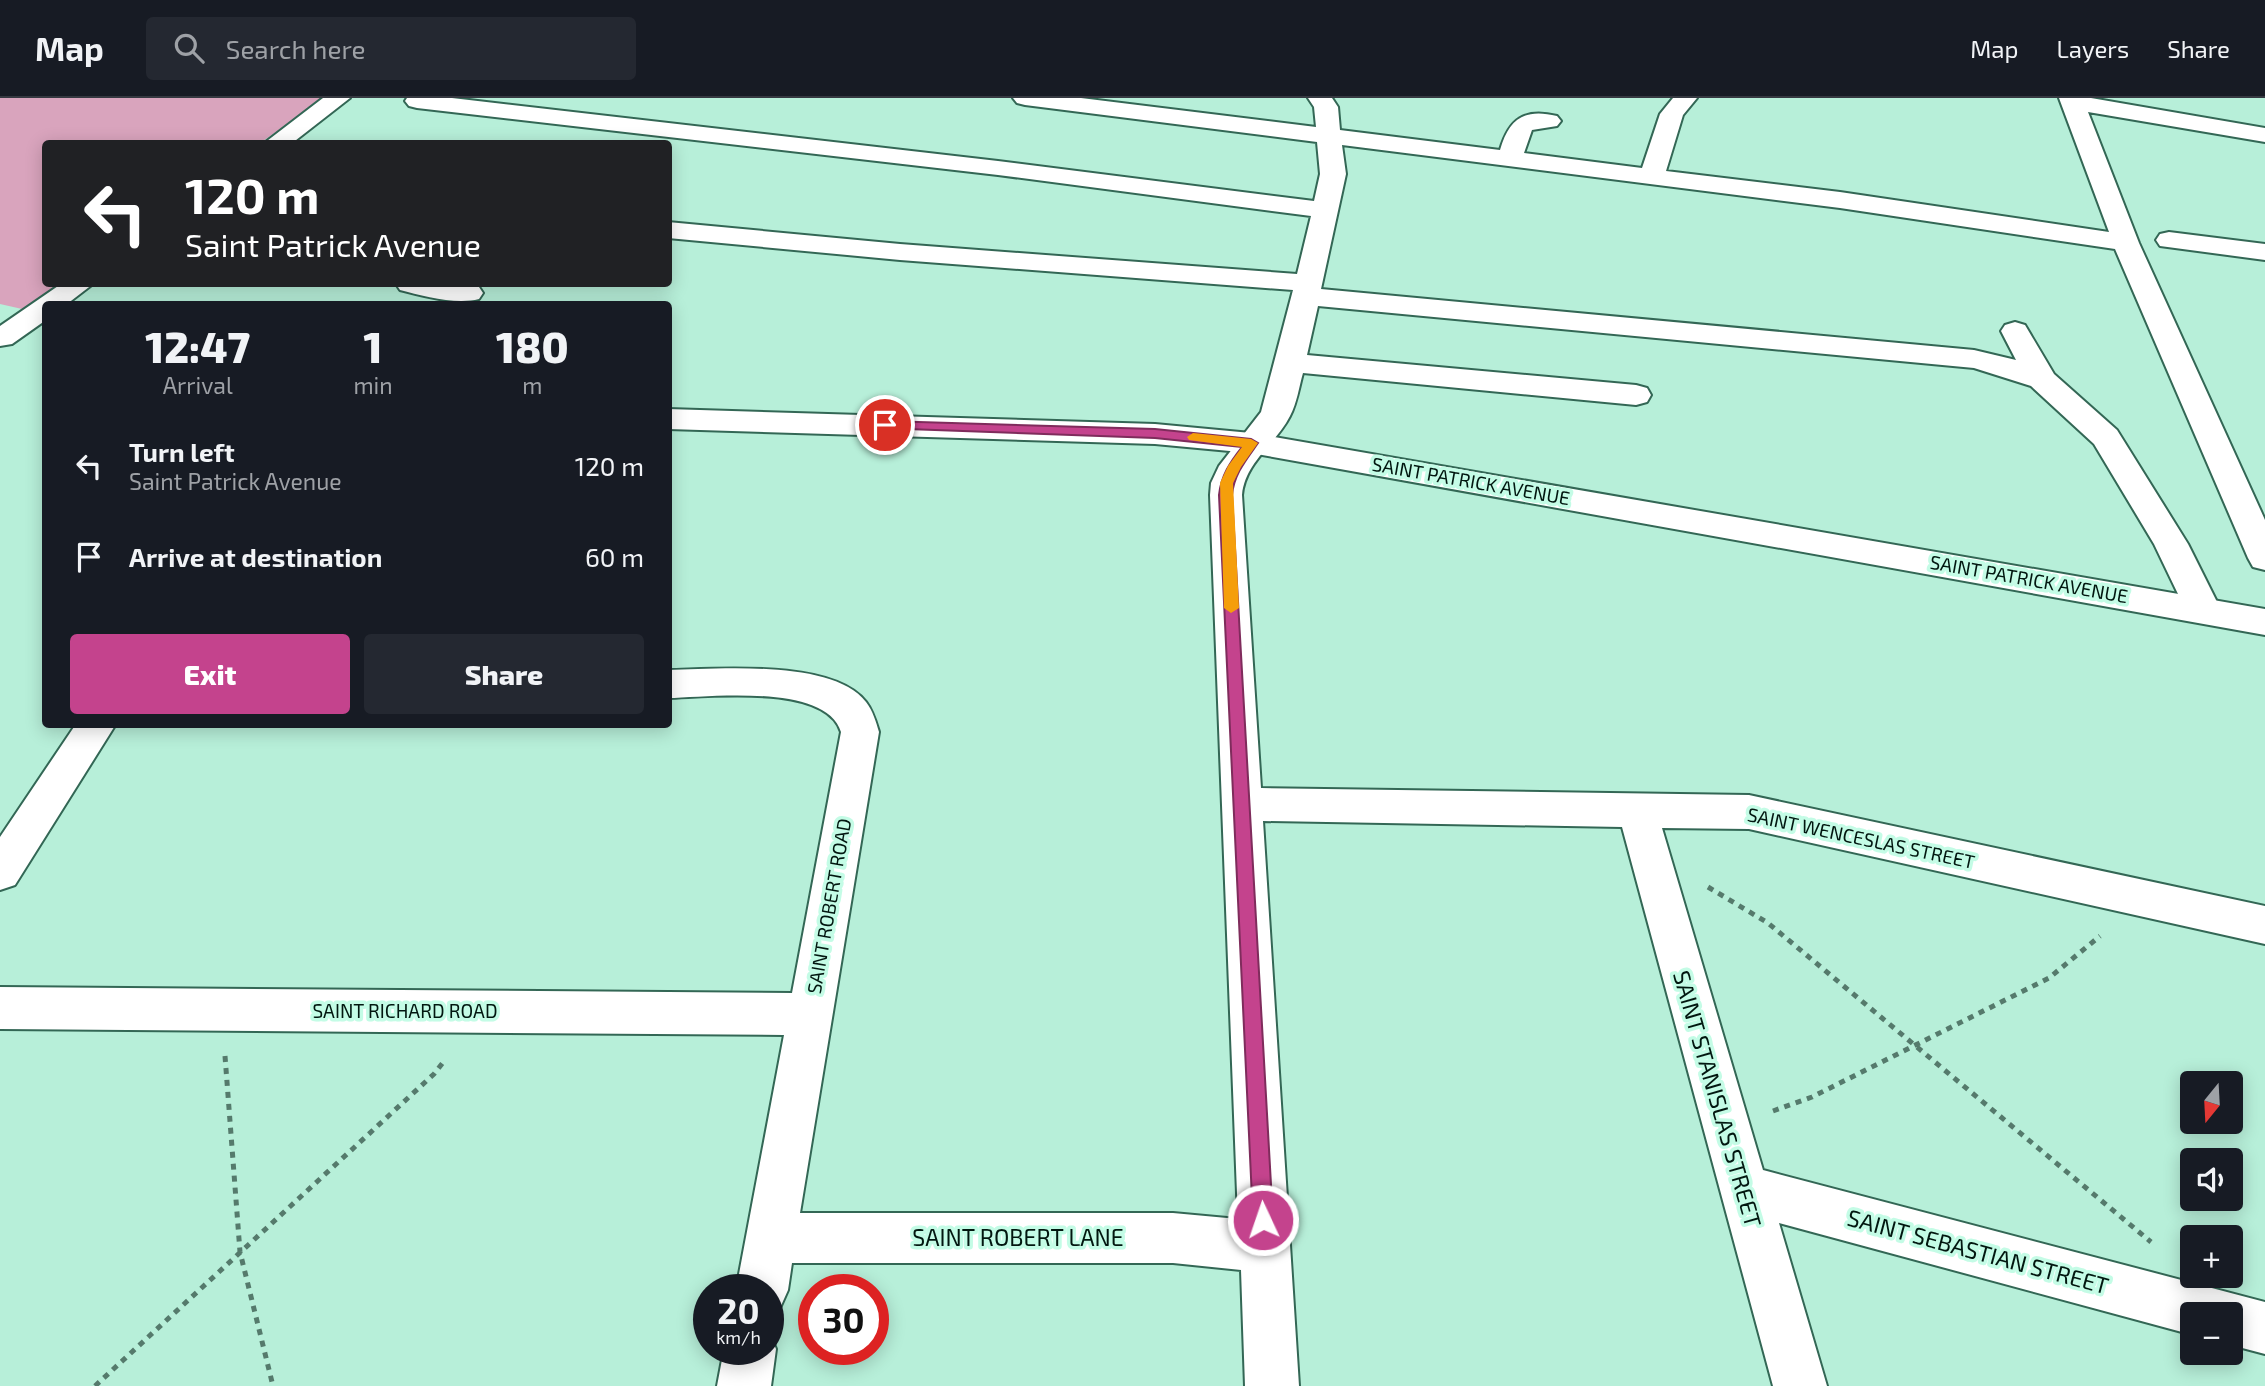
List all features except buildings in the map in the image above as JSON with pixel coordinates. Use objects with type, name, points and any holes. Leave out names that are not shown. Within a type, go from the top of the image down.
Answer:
[{"type":"street","points":[[280,140],[338,98]]},
{"type":"street","points":[[1025,98],[1840,200],[2126,243]]},
{"type":"street","points":[[1272,1386],[1226,495],[1227,483],[1234,466],[1276,414],[1291,363],[1333,174],[1326,107],[1320,98]]},
{"type":"street","points":[[1651,177],[1672,114],[1685,98]]},
{"type":"street","points":[[2072,100],[2265,135]]},
{"type":"street","points":[[2072,100],[2126,243],[2265,558]]},
{"type":"street","points":[[417,101],[623,115],[1325,210]]},
{"type":"street","points":[[601,140],[623,115]]},
{"type":"street","points":[[1509,160],[1522,125],[1529,120],[1549,121]]},
{"type":"street","points":[[672,230],[1307,290],[1974,359],[2003,365],[2042,379]]},
{"type":"street","points":[[2169,240],[2265,252]]},
{"type":"street","points":[[54,301],[75,287]]},
{"type":"street","points":[[427,287],[468,294]]},
{"type":"street","points":[[1,338],[42,309]]},
{"type":"street","points":[[2015,331],[2042,379],[2106,437],[2171,544],[2203,610]]},
{"type":"street","points":[[1,338],[35,344]]},
{"type":"street","points":[[1291,363],[1636,395]]},
{"type":"street","name":"SAINT PATRICK AVENUE","points":[[672,419],[1155,434],[1251,443],[2265,622]]},
{"type":"street","name":"SAINT ROBERT ROAD","points":[[672,684],[793,685],[819,690],[837,698],[852,712],[860,732],[765,1274]]},
{"type":"street","points":[[0,872],[94,728]]},
{"type":"street","name":"SAINT WENCESLAS STREET","points":[[1241,803],[1642,830],[1749,813],[2265,925]]},
{"type":"street","name":"SAINT STANISLAS STREET","points":[[1642,830],[1800,1386]]},
{"type":"street","name":"SAINT RICHARD ROAD","points":[[0,1008],[810,1014]]},
{"type":"street","name":"SAINT SEBASTIAN STREET","points":[[1743,1189],[2180,1305]]},
{"type":"street","name":"SAINT ROBERT LANE","points":[[771,1238],[1173,1238],[1265,1247]]},
{"type":"street","name":"SAINT SEBASTIAN STREET","points":[[2243,1322],[2265,1328]]},
{"type":"street","points":[[744,1386],[748,1365]]},
{"type":"path","points":[[1642,830],[1768,923],[1917,1046],[2158,1249],[2204,1302]]},
{"type":"path","points":[[1726,1128],[1812,1097],[2049,978],[2103,934],[2114,892]]},
{"type":"path","points":[[221,1010],[240,1252],[273,1386]]},
{"type":"path","points":[[95,1386],[434,1074],[482,1012]]},
{"type":"shaded area","points":[[0,98],[325,98],[264,140],[42,140],[42,287],[64,287],[31,311],[0,304]]},
{"type":"slow traffic","points":[[1193,437],[1251,443],[1234,466],[1227,483],[1231,608]]},
{"type":"route","points":[[885,425],[1155,434],[1251,443],[1234,466],[1227,483],[1226,495],[1263,1220]]}]
